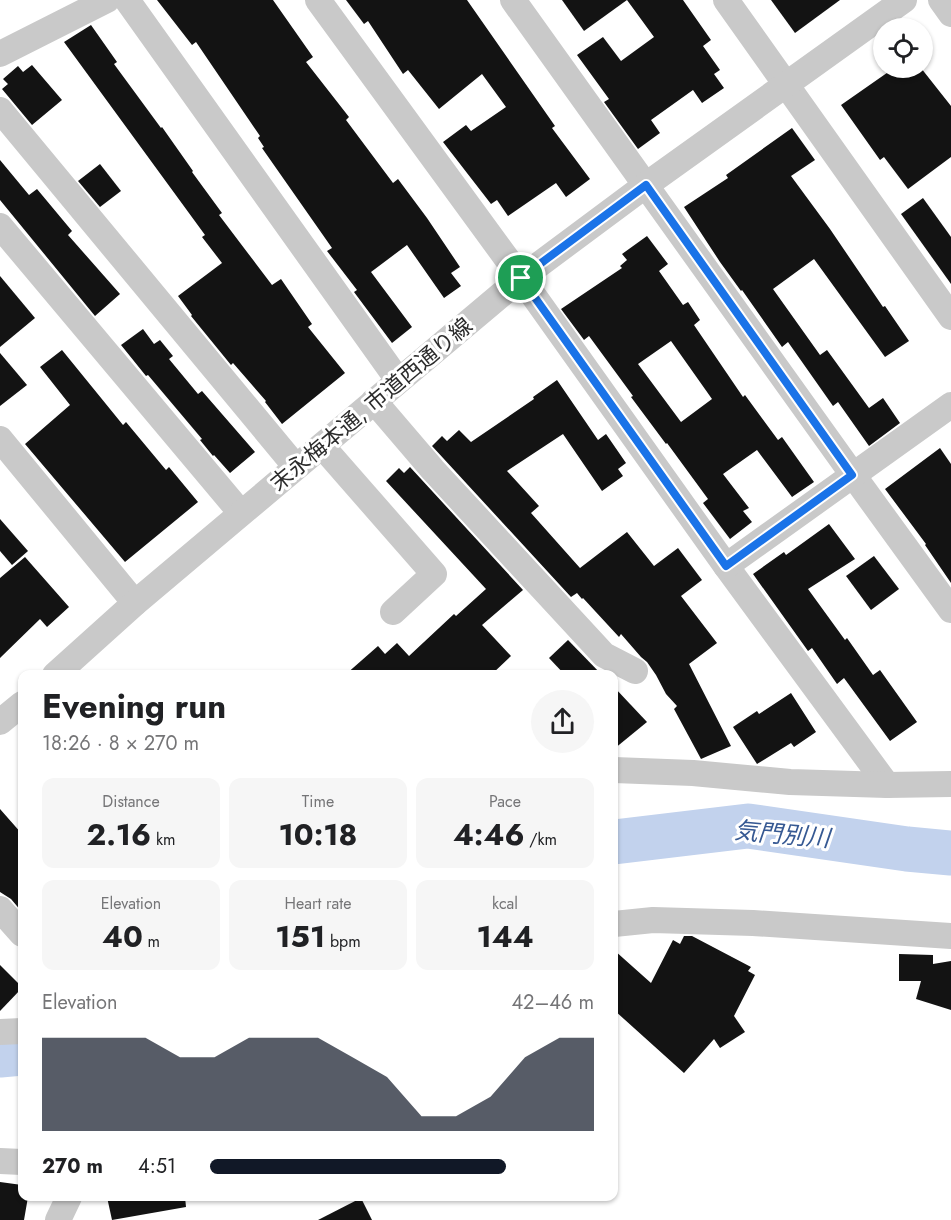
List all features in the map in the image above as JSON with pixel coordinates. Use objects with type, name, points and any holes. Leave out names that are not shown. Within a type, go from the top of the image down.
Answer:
[{"type":"street","points":[[0,54],[106,0]]},
{"type":"street","points":[[128,0],[398,380]]},
{"type":"street","points":[[318,0],[521,278],[726,566],[887,785]]},
{"type":"street","points":[[513,0],[951,610]]},
{"type":"street","points":[[726,0],[951,317]]},
{"type":"street","name":"末永梅本通, 市道西通り線","points":[[61,670],[135,603],[521,278],[646,185],[904,0]]},
{"type":"street","points":[[941,0],[951,14]]},
{"type":"street","points":[[0,110],[296,468]]},
{"type":"street","points":[[0,226],[241,513]]},
{"type":"street","points":[[374,401],[433,470],[604,655],[635,671]]},
{"type":"street","points":[[726,566],[951,405]]},
{"type":"street","points":[[0,439],[135,603]]},
{"type":"street","points":[[322,446],[434,574],[393,612]]},
{"type":"street","points":[[0,722],[18,707]]},
{"type":"street","points":[[618,770],[693,773],[790,782],[951,784]]},
{"type":"street","points":[[0,909],[18,929]]},
{"type":"street","points":[[618,924],[653,920],[764,924],[951,936]]},
{"type":"street","points":[[0,1032],[18,1031]]},
{"type":"street","points":[[0,1161],[18,1162]]},
{"type":"street","points":[[58,1220],[67,1201]]},
{"type":"building","points":[[157,0],[273,0],[313,57],[306,62],[349,117],[346,120],[393,183],[398,179],[460,267],[451,273],[461,286],[444,298],[407,245],[371,272],[412,327],[392,343],[354,292],[357,290],[327,251],[332,248],[262,148],[264,147],[258,138],[260,136],[196,42],[192,45]]},
{"type":"building","points":[[346,0],[467,0],[555,126],[552,128],[590,179],[566,197],[556,183],[508,216],[497,200],[491,204],[443,142],[466,125],[471,131],[506,107],[482,74],[439,109],[408,70],[403,74],[368,21],[364,24]]},
{"type":"building","points":[[562,0],[627,0],[584,31]]},
{"type":"building","points":[[627,0],[683,0],[711,40],[703,46],[720,70],[714,74],[724,88],[702,103],[693,90],[651,120],[660,133],[638,149],[604,102],[609,99],[577,55],[603,37],[621,61],[654,37]]},
{"type":"building","points":[[771,0],[840,0],[795,33]]},
{"type":"building","points":[[91,25],[117,62],[114,64],[162,127],[222,213],[219,215],[272,285],[281,279],[312,324],[308,327],[345,373],[282,424],[266,401],[233,363],[231,365],[191,316],[178,296],[222,263],[202,237],[205,235],[64,42]]},
{"type":"building","points":[[32,65],[62,100],[32,125],[2,89],[8,84],[3,79],[18,66],[23,72]]},
{"type":"building","points":[[880,78],[929,78],[951,106],[951,157],[908,189],[884,157],[880,160],[841,105]]},
{"type":"building","points":[[792,128],[815,160],[791,176],[909,341],[885,357],[814,259],[773,289],[820,355],[827,350],[869,408],[883,398],[900,423],[869,446],[838,402],[833,406],[788,342],[782,347],[720,262],[684,207],[728,178],[726,175]]},
{"type":"building","points":[[0,160],[29,195],[37,189],[72,231],[68,235],[120,294],[95,316],[0,200]]},
{"type":"building","points":[[100,164],[121,191],[100,207],[78,181]]},
{"type":"building","points":[[923,198],[951,237],[951,284],[901,214]]},
{"type":"building","points":[[647,236],[668,264],[659,271],[683,305],[688,302],[700,320],[694,325],[743,397],[745,395],[778,440],[782,437],[814,482],[792,497],[757,450],[723,474],[749,508],[743,511],[752,522],[730,539],[703,503],[708,499],[631,397],[633,396],[589,336],[584,340],[561,309],[622,268],[620,266],[627,260],[622,254]],"holes":[[[671,341],[712,399],[681,422],[638,364]]]},
{"type":"building","points":[[0,276],[35,318],[0,347]]},
{"type":"building","points":[[143,329],[154,344],[160,340],[173,356],[169,359],[198,394],[202,391],[255,452],[230,473],[213,456],[200,440],[202,439],[121,345]]},
{"type":"building","points":[[62,350],[123,425],[126,422],[166,470],[169,467],[198,502],[125,562],[25,444],[70,405],[40,367]]},
{"type":"building","points":[[0,353],[27,385],[0,406]]},
{"type":"building","points":[[557,380],[598,440],[606,434],[626,463],[618,469],[623,476],[602,491],[563,434],[507,471],[539,506],[531,513],[580,568],[627,532],[654,566],[678,548],[702,580],[681,596],[717,643],[689,664],[731,746],[701,759],[674,709],[677,706],[666,694],[647,662],[621,634],[619,637],[583,598],[577,593],[571,597],[432,446],[442,436],[447,441],[459,430],[471,442],[534,399],[533,397]]},
{"type":"building","points":[[940,448],[951,464],[951,583],[926,544],[885,489]]},
{"type":"building","points":[[410,467],[523,590],[482,625],[511,656],[496,670],[351,670],[378,646],[385,654],[397,643],[409,656],[454,614],[456,616],[486,589],[386,481],[399,468],[404,473]]},
{"type":"building","points":[[0,519],[28,551],[12,565],[0,551]]},
{"type":"building","points":[[829,524],[855,559],[808,589],[873,675],[880,670],[917,722],[890,741],[844,678],[837,684],[812,648],[808,651],[753,574],[784,552],[786,555]]},
{"type":"building","points":[[874,556],[899,589],[871,610],[846,576]]},
{"type":"building","points":[[25,557],[69,607],[47,627],[40,619],[0,658],[0,578]]},
{"type":"building","points":[[568,640],[597,670],[560,670],[549,658]]},
{"type":"building","points":[[618,691],[647,722],[618,746]]},
{"type":"building","points":[[791,693],[816,732],[794,747],[791,743],[757,764],[733,727],[757,711],[759,714]]},
{"type":"building","points":[[0,809],[18,829],[18,907],[0,892]]},
{"type":"building","points":[[684,936],[692,936],[751,967],[748,971],[755,975],[734,1016],[745,1032],[720,1048],[714,1039],[684,1073],[618,1014],[618,954],[651,983],[673,940],[680,944]]},
{"type":"building","points":[[899,954],[933,955],[933,964],[951,961],[951,1010],[916,999],[921,981],[899,981]]},
{"type":"building","points":[[0,965],[18,983],[18,992],[0,1011]]},
{"type":"building","points":[[0,1182],[18,1184],[18,1201],[27,1201],[24,1220],[0,1220]]},
{"type":"building","points":[[108,1201],[185,1201],[186,1207],[112,1220]]},
{"type":"building","points":[[355,1201],[362,1201],[372,1220],[318,1220]]},
{"type":"waterway","name":"気門別川","points":[[618,842],[748,826],[907,849],[951,853]]},
{"type":"waterway","name":"気門別川","points":[[0,1055],[18,1053]]},
{"type":"route","points":[[646,185],[852,475],[726,566],[521,278],[646,185]]}]
